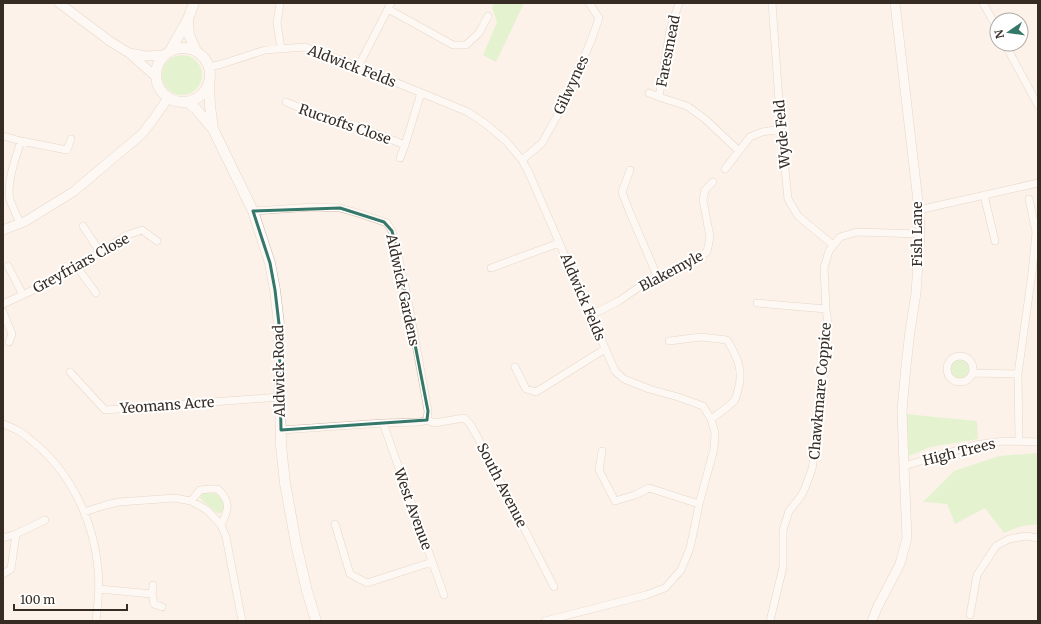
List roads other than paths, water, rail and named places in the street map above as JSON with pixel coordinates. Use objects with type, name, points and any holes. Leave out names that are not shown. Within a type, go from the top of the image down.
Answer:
[{"type":"main road","points":[[194,3],[188,19],[167,53],[159,61],[156,68],[157,85],[161,92],[168,98],[175,102],[183,103],[199,98],[205,92],[209,84]]},
{"type":"main road","points":[[188,19],[189,35],[196,52]]},
{"type":"main road","points":[[167,53],[176,48],[192,49],[200,53],[205,59],[209,67],[210,106],[213,129]]},
{"type":"main road","points":[[187,102],[196,109],[213,129]]},
{"type":"main road","name":"Aldwick Road","points":[[213,129],[253,211],[270,263],[279,324],[281,446],[290,516],[302,571],[316,621]]},
{"type":"street","points":[[59,3],[129,53],[156,76]]},
{"type":"street","points":[[280,3],[277,23],[280,49]]},
{"type":"street","name":"Gilwynes","points":[[522,160],[542,143],[556,118],[584,59],[599,18],[589,3]]},
{"type":"street","name":"Faresmead","points":[[678,3],[670,30],[659,98],[687,106],[705,119],[739,151]]},
{"type":"street","name":"Fish Lane","points":[[872,621],[877,608],[900,564],[907,538],[903,402],[910,331],[916,293],[920,234],[919,210],[895,3]]},
{"type":"street","points":[[983,3],[989,14]]},
{"type":"street","name":"Wyde Feld","points":[[772,4],[781,129],[788,199],[798,216],[833,245]]},
{"type":"street","points":[[358,67],[390,6],[453,45],[466,45],[479,33],[488,16]]},
{"type":"street","name":"Aldwick Felds","points":[[209,67],[265,50],[305,47],[468,112],[487,125],[506,141],[522,160],[529,173],[615,371],[624,379],[649,389],[678,397],[702,406],[711,419],[716,433],[714,449],[699,504],[690,548],[681,570],[666,588],[576,617],[545,621]]},
{"type":"street","points":[[1010,52],[1038,105]]},
{"type":"street","points":[[129,53],[146,56],[167,53]]},
{"type":"street","name":"Rucrofts Close","points":[[400,158],[421,93]]},
{"type":"street","points":[[649,93],[659,98]]},
{"type":"street","points":[[3,230],[20,223],[72,192],[142,134],[156,118],[168,98]]},
{"type":"street","name":"Rucrofts Close","points":[[286,102],[322,117],[357,126],[405,145]]},
{"type":"street","points":[[725,169],[750,137],[762,132],[781,129]]},
{"type":"street","points":[[3,136],[67,150],[71,139]]},
{"type":"street","points":[[20,223],[10,198],[10,186],[12,171],[21,141]]},
{"type":"street","points":[[630,170],[622,192],[658,278]]},
{"type":"street","name":"Blakemyle","points":[[591,315],[619,301],[642,285],[692,262],[707,252],[710,237],[703,200],[705,190],[714,182]]},
{"type":"street","points":[[923,209],[1038,183]]},
{"type":"street","points":[[984,196],[995,241]]},
{"type":"street","points":[[1019,442],[1018,374],[1035,273],[1036,232],[1029,199]]},
{"type":"street","name":"Aldwick Gardens","points":[[253,211],[340,208],[384,222],[389,226],[392,231],[407,295],[428,411],[427,420]]},
{"type":"street","points":[[83,226],[100,252]]},
{"type":"street","name":"Greyfriars Close","points":[[3,304],[61,277],[127,235],[142,230],[157,241]]},
{"type":"street","points":[[833,245],[840,237],[857,232],[920,234]]},
{"type":"street","points":[[491,268],[559,243]]},
{"type":"street","name":"Chawkmare Coppice","points":[[770,621],[783,567],[783,530],[789,511],[801,496],[812,469],[819,425],[828,323],[824,268],[828,251],[833,245]]},
{"type":"street","points":[[8,266],[23,295]]},
{"type":"street","points":[[77,266],[96,293]]},
{"type":"street","points":[[757,303],[826,309]]},
{"type":"street","points":[[3,312],[12,334],[9,342]]},
{"type":"street","points":[[669,341],[701,337],[727,340],[736,354],[740,371],[740,384],[735,400],[711,419]]},
{"type":"street","points":[[515,367],[526,390],[536,392],[605,349]]},
{"type":"street","name":"Yeomans Acre","points":[[70,372],[105,410],[280,397]]},
{"type":"street","points":[[972,373],[1018,374]]},
{"type":"street","name":"South Avenue","points":[[427,420],[434,423],[464,418],[470,424],[554,587]]},
{"type":"street","points":[[281,430],[420,422],[427,420]]},
{"type":"street","name":"West Avenue","points":[[382,423],[444,595]]},
{"type":"street","points":[[3,424],[18,430],[50,458],[60,469],[84,512],[94,544],[98,569],[96,621]]},
{"type":"street","name":"High Trees","points":[[904,466],[975,445],[1004,441],[1038,442]]},
{"type":"street","points":[[602,451],[599,470],[615,501],[635,495],[649,488],[699,504]]},
{"type":"street","points":[[191,501],[200,490],[218,489],[227,501],[228,508],[221,525]]},
{"type":"street","points":[[84,512],[120,502],[175,498],[191,501],[207,510],[221,525],[226,537],[242,621]]},
{"type":"street","points":[[3,538],[16,534],[45,520]]},
{"type":"street","points":[[335,524],[350,574],[367,583],[432,562]]},
{"type":"street","points":[[3,574],[10,569],[16,534]]},
{"type":"street","points":[[970,615],[977,575],[996,546],[1009,539],[1026,536],[1038,538]]},
{"type":"street","points":[[153,585],[152,594],[154,604],[162,607]]},
{"type":"street","points":[[98,589],[152,594]]}]
